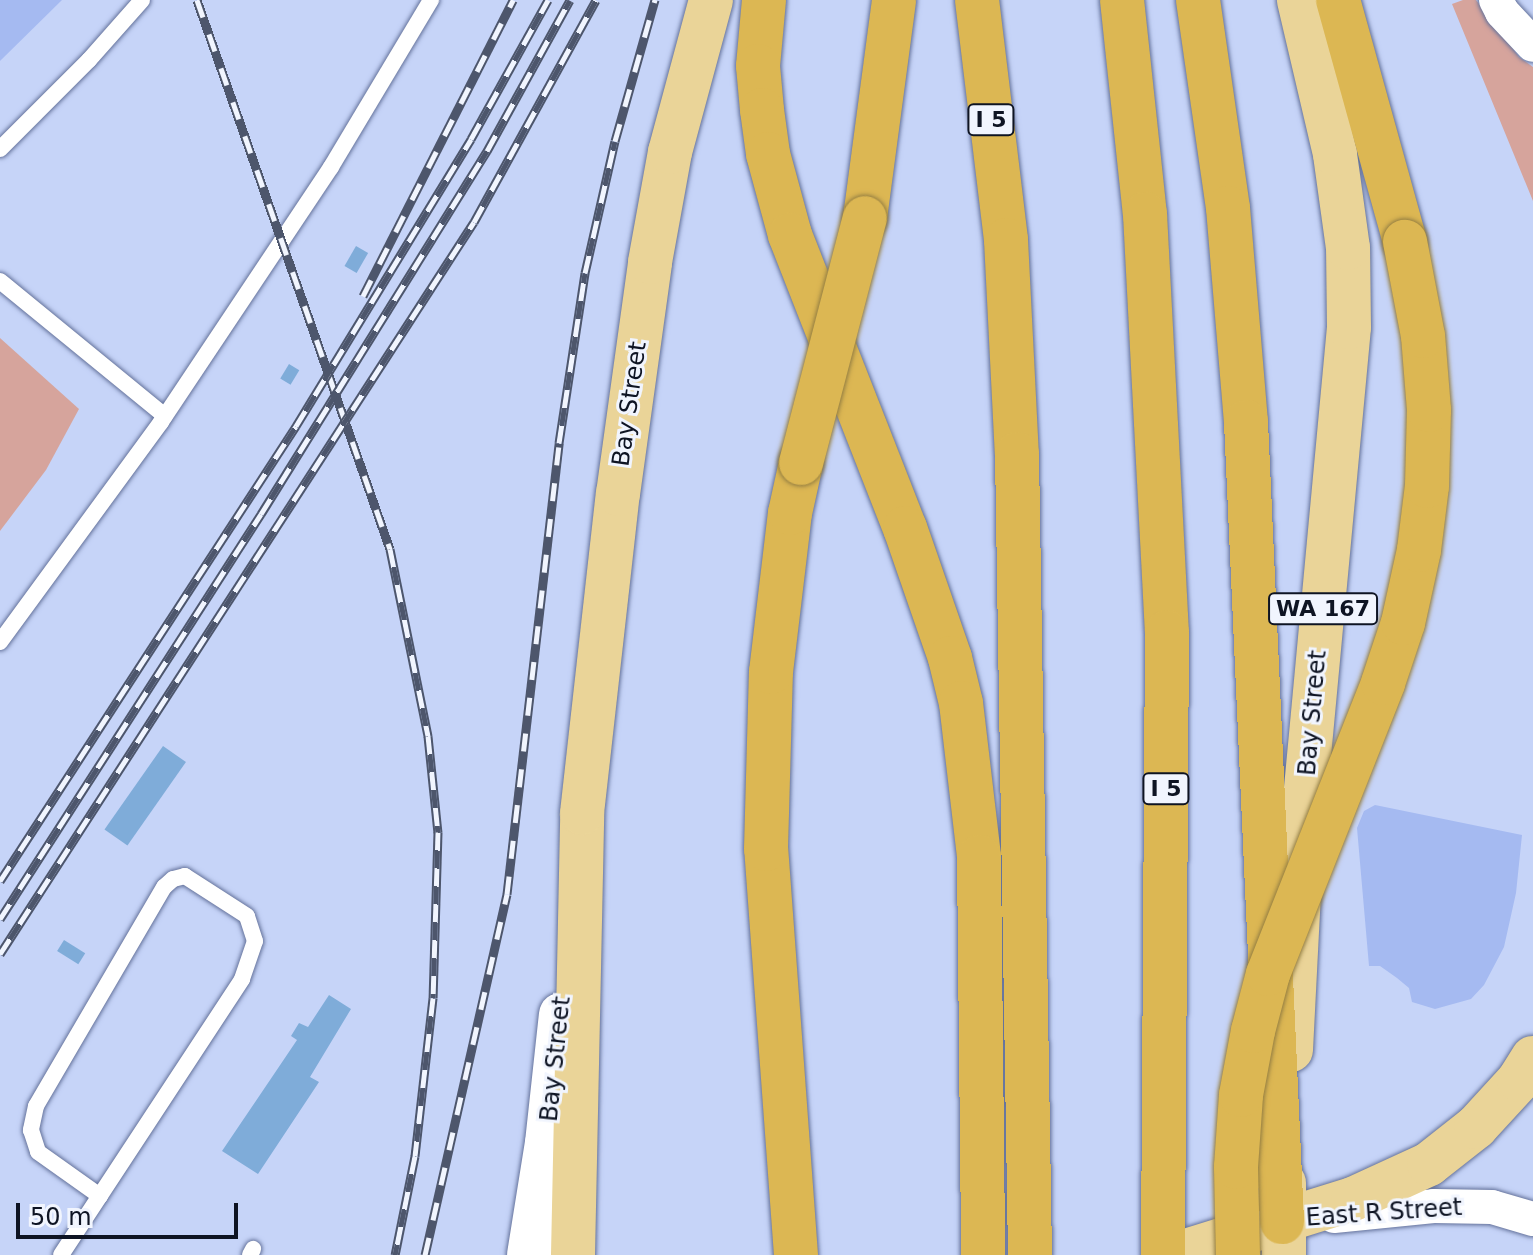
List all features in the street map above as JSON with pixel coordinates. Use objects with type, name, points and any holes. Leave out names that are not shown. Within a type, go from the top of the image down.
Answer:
[{"type":"highway","points":[[764,0],[758,66],[762,110],[768,154],[790,235],[905,528],[950,658],[961,703],[979,857],[982,1242]]},
{"type":"highway","points":[[796,1255],[772,957],[766,819],[771,672],[788,526],[801,463],[865,218],[894,0]]},
{"type":"highway","name":"I 5","points":[[977,0],[1006,240],[1017,454],[1030,1255]]},
{"type":"highway","name":"I 5","points":[[1122,0],[1145,214],[1158,402],[1167,632],[1163,1255]]},
{"type":"highway","points":[[1198,0],[1228,208],[1246,422],[1253,652],[1283,1238]]},
{"type":"highway","points":[[1238,1255],[1236,1167],[1241,1095],[1256,1017],[1268,974],[1383,683],[1403,623],[1419,550],[1427,486],[1429,410],[1423,336],[1405,242],[1338,0]]},
{"type":"main road","name":"Bay Street","points":[[573,1255],[582,813],[618,494],[650,262],[670,152],[711,0]]},
{"type":"main road","name":"Bay Street","points":[[1283,1238],[1302,831],[1349,327],[1348,248],[1335,154],[1299,0]]},
{"type":"main road","points":[[1173,1255],[1283,1238],[1353,1199],[1429,1164],[1476,1127],[1519,1080],[1533,1058]]},
{"type":"street","points":[[1496,0],[1502,12],[1533,45]]},
{"type":"street","name":"Bay Street","points":[[529,1255],[547,1143],[582,813]]},
{"type":"street","name":"East R Street","points":[[1283,1238],[1434,1206],[1492,1207],[1533,1219]]},
{"type":"lane","points":[[0,149],[89,60],[142,0]]},
{"type":"lane","points":[[0,642],[165,416],[331,167],[431,0]]},
{"type":"lane","points":[[0,281],[165,416]]},
{"type":"lane","points":[[61,1255],[100,1196],[242,979],[255,941],[247,916],[185,876],[173,879],[164,887],[36,1106],[31,1130],[38,1152],[100,1196]]},
{"type":"shaded area","points":[[1476,0],[1519,57],[1533,67],[1533,201],[1452,4]]},
{"type":"shaded area","points":[[0,338],[79,409],[46,470],[0,531]]},
{"type":"water","points":[[0,0],[62,0],[0,61]]},
{"type":"water","points":[[1375,805],[1522,835],[1516,893],[1504,947],[1484,985],[1471,999],[1435,1009],[1412,1002],[1409,988],[1380,966],[1369,966],[1357,828],[1364,811]]},
{"type":"building","points":[[356,246],[368,253],[357,273],[344,266]]},
{"type":"building","points":[[289,364],[299,370],[291,385],[280,379]]},
{"type":"building","points":[[163,746],[186,762],[127,846],[104,830]]},
{"type":"building","points":[[64,940],[85,953],[78,964],[57,951]]},
{"type":"building","points":[[329,995],[351,1009],[310,1077],[319,1082],[258,1174],[222,1151],[297,1040],[291,1036],[299,1023],[308,1027]]},
{"type":"railway","points":[[197,0],[390,549],[428,736],[438,832],[433,998],[415,1156],[395,1255]]},
{"type":"railway","points":[[363,296],[513,0]]},
{"type":"railway","points":[[0,881],[296,426],[471,139],[548,0]]},
{"type":"railway","points":[[0,919],[261,514],[487,151],[570,0]]},
{"type":"railway","points":[[0,954],[474,222],[596,0]]},
{"type":"railway","points":[[425,1255],[507,894],[559,443],[585,273],[615,141],[655,0]]}]
